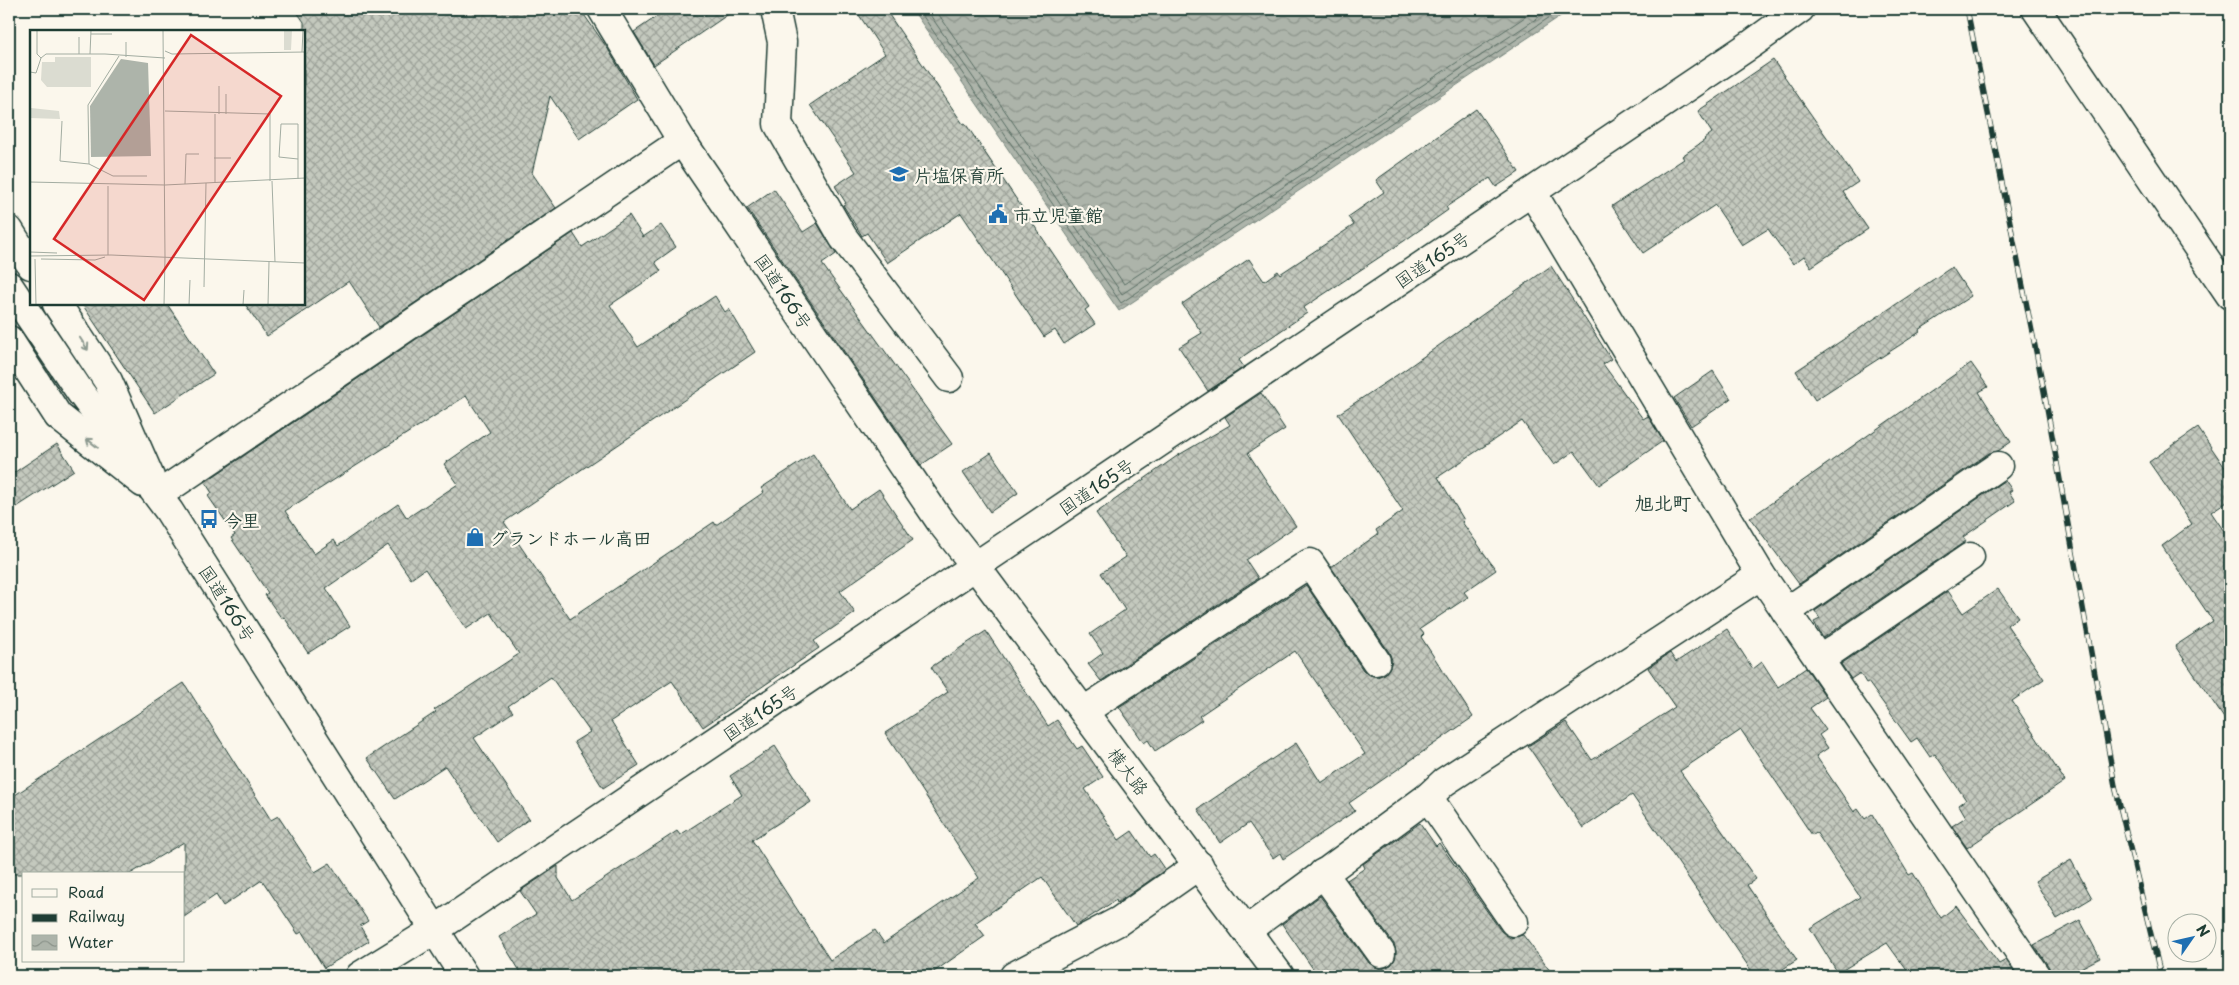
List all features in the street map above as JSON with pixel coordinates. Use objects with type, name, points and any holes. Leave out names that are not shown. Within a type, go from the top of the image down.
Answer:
[{"type":"main road","name":"国道166号","points":[[602,9],[682,141],[940,521],[976,567]]},
{"type":"main road","points":[[776,9],[782,42],[778,124],[843,237],[949,378]]},
{"type":"main road","name":"国道165号","points":[[360,976],[436,929],[976,567],[1800,9]]},
{"type":"main road","points":[[2036,9],[2230,295]]},
{"type":"main road","points":[[158,495],[682,141]]},
{"type":"main road","points":[[1532,192],[1761,575],[2036,976]]},
{"type":"main road","points":[[9,230],[30,262]]},
{"type":"main road","name":"国道166号","points":[[9,286],[81,393],[158,495],[436,929]]},
{"type":"main road","points":[[58,305],[108,381],[158,495]]},
{"type":"main road","points":[[9,340],[58,416],[158,495]]},
{"type":"main road","points":[[1786,612],[1998,466]]},
{"type":"main road","points":[[1819,660],[1970,557]]},
{"type":"main road","points":[[1084,711],[1310,563],[1376,661]]},
{"type":"main road","name":"横大路","points":[[976,567],[1280,976]]},
{"type":"main road","points":[[1247,930],[1428,797],[1444,782],[1761,575]]},
{"type":"main road","points":[[1428,797],[1514,922]]},
{"type":"main road","points":[[1014,976],[1119,921],[1199,865]]},
{"type":"main road","points":[[1323,873],[1381,953]]},
{"type":"main road","points":[[436,929],[464,976]]},
{"type":"water","points":[[912,9],[1571,9],[1119,311]]},
{"type":"building","points":[[295,9],[580,9],[608,49],[637,99],[579,139],[550,96],[532,173],[556,208],[379,327],[349,281],[267,336],[246,305],[305,305],[304,22]]},
{"type":"building","points":[[668,9],[736,9],[654,65],[634,32]]},
{"type":"building","points":[[855,9],[885,9],[963,124],[965,123],[1089,307],[1085,310],[1095,324],[1064,344],[1055,330],[1044,337],[961,213],[887,263],[867,233],[862,236],[843,205],[846,203],[835,186],[856,172],[810,105],[885,54]]},
{"type":"building","points":[[1773,60],[1858,182],[1843,192],[1868,229],[1811,267],[1804,256],[1793,264],[1768,229],[1742,245],[1715,205],[1643,253],[1612,206],[1684,159],[1682,156],[1705,140],[1712,133],[1698,111]]},
{"type":"building","points":[[1476,109],[1519,172],[1496,187],[1490,178],[1446,207],[1448,210],[1303,308],[1307,313],[1245,355],[1239,360],[1244,367],[1208,391],[1179,347],[1202,333],[1182,304],[1249,259],[1264,281],[1278,271],[1280,274],[1354,225],[1348,217],[1384,192],[1376,180]]},
{"type":"building","points":[[774,189],[803,232],[817,223],[836,254],[822,264],[952,444],[921,465],[747,208]]},
{"type":"building","points":[[629,215],[643,237],[661,225],[676,247],[655,262],[661,271],[610,305],[638,347],[715,296],[725,312],[729,309],[755,352],[504,522],[570,619],[714,522],[716,525],[764,492],[761,488],[813,454],[850,509],[879,489],[913,540],[840,591],[855,613],[814,641],[819,648],[703,727],[672,681],[611,721],[639,765],[603,788],[574,742],[590,732],[551,677],[508,706],[513,712],[474,738],[529,819],[497,842],[445,766],[395,799],[367,758],[436,712],[434,710],[519,654],[491,613],[466,629],[425,569],[411,579],[388,545],[326,588],[350,626],[308,653],[284,617],[282,619],[265,595],[268,593],[231,538],[235,535],[208,496],[212,493],[205,482],[573,233],[582,247]],"holes":[[[466,396],[490,432],[444,464],[458,484],[407,518],[398,504],[338,546],[334,540],[314,554],[285,511]]]},
{"type":"building","points":[[1551,266],[1611,359],[1603,364],[1643,419],[1648,416],[1663,441],[1599,485],[1574,451],[1554,465],[1522,421],[1438,477],[1464,520],[1462,522],[1496,570],[1464,592],[1468,597],[1420,629],[1424,634],[1421,637],[1473,717],[1349,803],[1355,811],[1283,859],[1280,853],[1273,858],[1249,823],[1220,843],[1198,809],[1296,743],[1321,783],[1365,754],[1295,651],[1199,716],[1202,720],[1155,751],[1148,740],[1144,743],[1119,707],[1306,585],[1363,670],[1377,677],[1385,674],[1392,660],[1389,652],[1331,567],[1378,534],[1376,530],[1403,511],[1338,414],[1403,371]]},
{"type":"building","points":[[1952,267],[1971,296],[1919,330],[1920,332],[1815,400],[1796,371]]},
{"type":"building","points":[[83,305],[168,305],[214,374],[155,413]]},
{"type":"building","points":[[1971,363],[1988,387],[1979,392],[2011,442],[1998,451],[1989,453],[1799,584],[1750,518]]},
{"type":"building","points":[[1713,371],[1731,399],[1691,426],[1674,398]]},
{"type":"building","points":[[1261,393],[1285,429],[1248,453],[1296,526],[1246,560],[1258,578],[1101,681],[1088,664],[1103,653],[1090,634],[1125,610],[1101,573],[1126,557],[1096,513],[1177,456],[1230,425],[1225,417]]},
{"type":"building","points":[[2198,428],[2230,475],[2230,499],[2211,512],[2230,540],[2230,727],[2175,646],[2213,621],[2162,546],[2192,524],[2149,462]]},
{"type":"building","points":[[57,444],[74,470],[9,512],[9,476]]},
{"type":"building","points":[[991,453],[1018,493],[990,512],[963,472]]},
{"type":"building","points":[[2005,480],[2012,490],[2009,492],[2015,501],[1963,537],[1966,541],[1823,638],[1814,622],[1820,619],[1815,611]]},
{"type":"building","points":[[1998,589],[2018,617],[2007,625],[2044,679],[2012,701],[2065,781],[1967,848],[1952,826],[1966,817],[1959,805],[1966,800],[1935,754],[1930,757],[1917,738],[1911,742],[1860,673],[1851,679],[1841,664],[1948,591],[1963,613]]},
{"type":"building","points":[[1727,629],[1753,669],[1762,662],[1778,687],[1806,668],[1826,697],[1810,708],[1826,730],[1819,735],[1828,748],[1816,756],[1854,812],[1858,809],[1865,819],[1872,814],[1909,875],[1913,873],[1941,918],[1956,906],[1999,964],[2006,960],[2017,976],[1911,976],[1887,943],[1838,973],[1810,928],[1860,897],[1816,832],[1812,835],[1741,730],[1680,771],[1756,879],[1747,885],[1797,960],[1772,976],[1755,976],[1632,795],[1583,828],[1528,746],[1566,722],[1592,760],[1675,707],[1648,668],[1670,653],[1676,662]]},
{"type":"building","points":[[986,631],[1048,726],[1057,720],[1077,749],[1082,746],[1103,777],[1085,789],[1119,840],[1132,831],[1150,857],[1154,854],[1165,870],[1117,903],[1116,900],[1076,926],[1042,877],[975,923],[985,936],[928,976],[523,976],[499,937],[536,914],[520,891],[558,866],[558,878],[572,900],[677,831],[680,835],[742,795],[730,776],[775,746],[811,802],[752,840],[830,960],[875,930],[884,943],[979,878],[885,733],[948,692],[931,667]]},
{"type":"building","points":[[184,683],[271,820],[278,816],[315,872],[330,863],[368,921],[360,926],[369,941],[324,968],[302,932],[298,934],[262,880],[223,906],[216,895],[185,916],[184,842],[133,872],[22,872],[22,874],[9,874],[9,799]]},
{"type":"building","points":[[1420,823],[1436,846],[1439,843],[1501,931],[1510,938],[1523,935],[1554,976],[1318,976],[1282,924],[1320,896],[1369,963],[1382,969],[1391,965],[1395,959],[1396,951],[1394,944],[1347,880],[1365,868],[1363,864]]},
{"type":"building","points":[[2071,860],[2092,898],[2057,919],[2035,881]]},
{"type":"building","points":[[2080,920],[2100,958],[2065,976],[2051,976],[2049,967],[2034,945]]},
{"type":"railway","points":[[1967,9],[2044,391],[2115,786],[2161,976]]},
{"type":"place","name":"片塩保育所","points":[[899,174]]},
{"type":"place","name":"市立児童館","points":[[998,214]]},
{"type":"place","name":"今里","points":[[209,519]]},
{"type":"place","name":"グランドホール高田","points":[[475,537]]},
{"type":"district","name":"旭北町","points":[[1663,502]]}]
